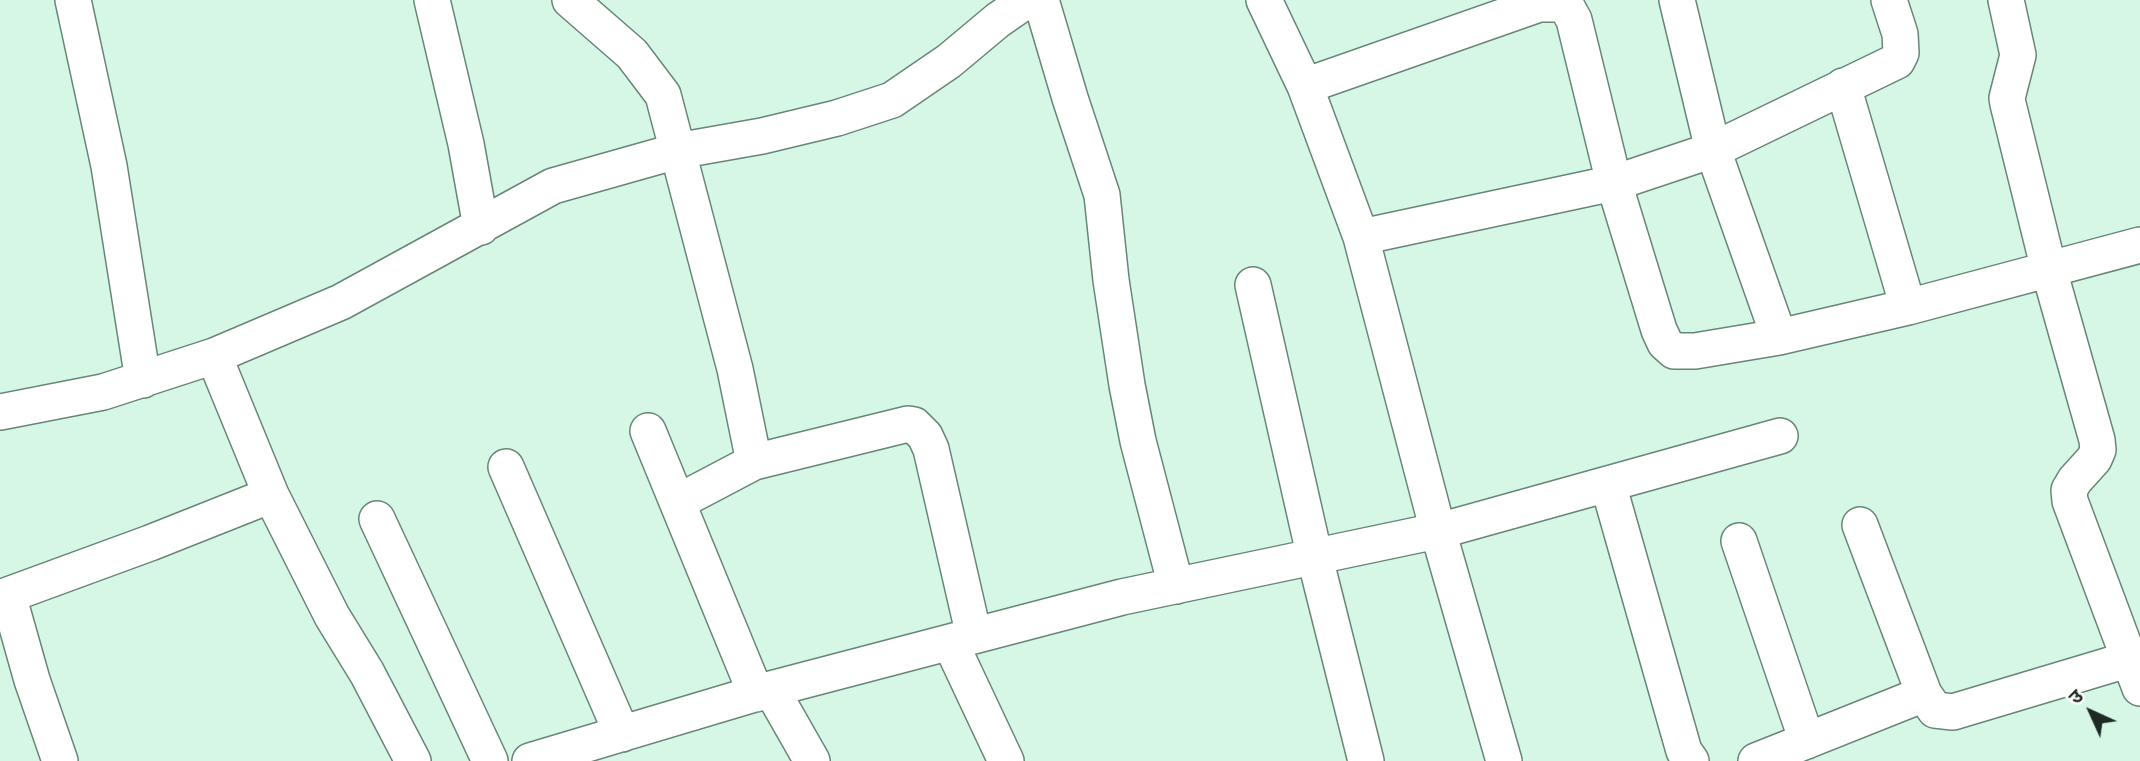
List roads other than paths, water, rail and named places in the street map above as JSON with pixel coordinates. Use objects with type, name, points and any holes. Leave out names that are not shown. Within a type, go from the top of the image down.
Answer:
[{"type":"street","points":[[73,0],[109,166],[143,380]]},
{"type":"street","points":[[432,0],[466,144],[481,227]]},
{"type":"street","points":[[570,0],[632,54],[663,95],[735,369],[754,462]]},
{"type":"street","points":[[0,412],[103,391],[214,356],[341,302],[553,186],[677,151],[762,136],[837,118],[892,100],[949,61],[998,20],[1027,0]]},
{"type":"street","points":[[1041,0],[1102,195],[1111,280],[1127,385],[1138,440],[1176,586]]},
{"type":"street","points":[[1264,0],[1305,86],[1361,237],[1438,531],[1504,761]]},
{"type":"street","points":[[1676,0],[1713,150],[1779,338]]},
{"type":"street","points":[[1361,237],[1614,183],[1713,150],[1898,61],[1901,53],[1900,34],[1889,0]]},
{"type":"street","points":[[1860,525],[1924,694],[1935,710],[1953,712],[2135,674],[2070,501],[2069,491],[2075,480],[2097,454],[2097,440],[2049,270],[2007,98],[2018,55],[2006,0]]},
{"type":"street","points":[[1305,86],[1539,5],[1560,4],[1568,9],[1574,20],[1614,183],[1659,331],[1674,351],[1684,352],[1779,338],[1908,307],[2140,245]]},
{"type":"street","points":[[1843,86],[1908,307]]},
{"type":"street","points":[[1253,285],[1315,558],[1366,761]]},
{"type":"street","points":[[214,356],[271,495],[332,616],[367,673],[413,761]]},
{"type":"street","points":[[678,502],[754,462],[908,424],[920,429],[931,449],[962,639],[1006,761]]},
{"type":"street","points":[[648,431],[764,691],[812,761]]},
{"type":"street","points":[[530,761],[764,691],[1122,597],[1438,531],[1780,436]]},
{"type":"street","points":[[506,467],[622,734]]},
{"type":"street","points":[[1608,484],[1684,751],[1691,761]]},
{"type":"street","points":[[60,761],[4,596],[150,544],[271,495]]},
{"type":"street","points":[[377,519],[490,761]]},
{"type":"street","points":[[1739,541],[1807,741]]},
{"type":"street","points":[[1756,761],[1924,694]]}]
